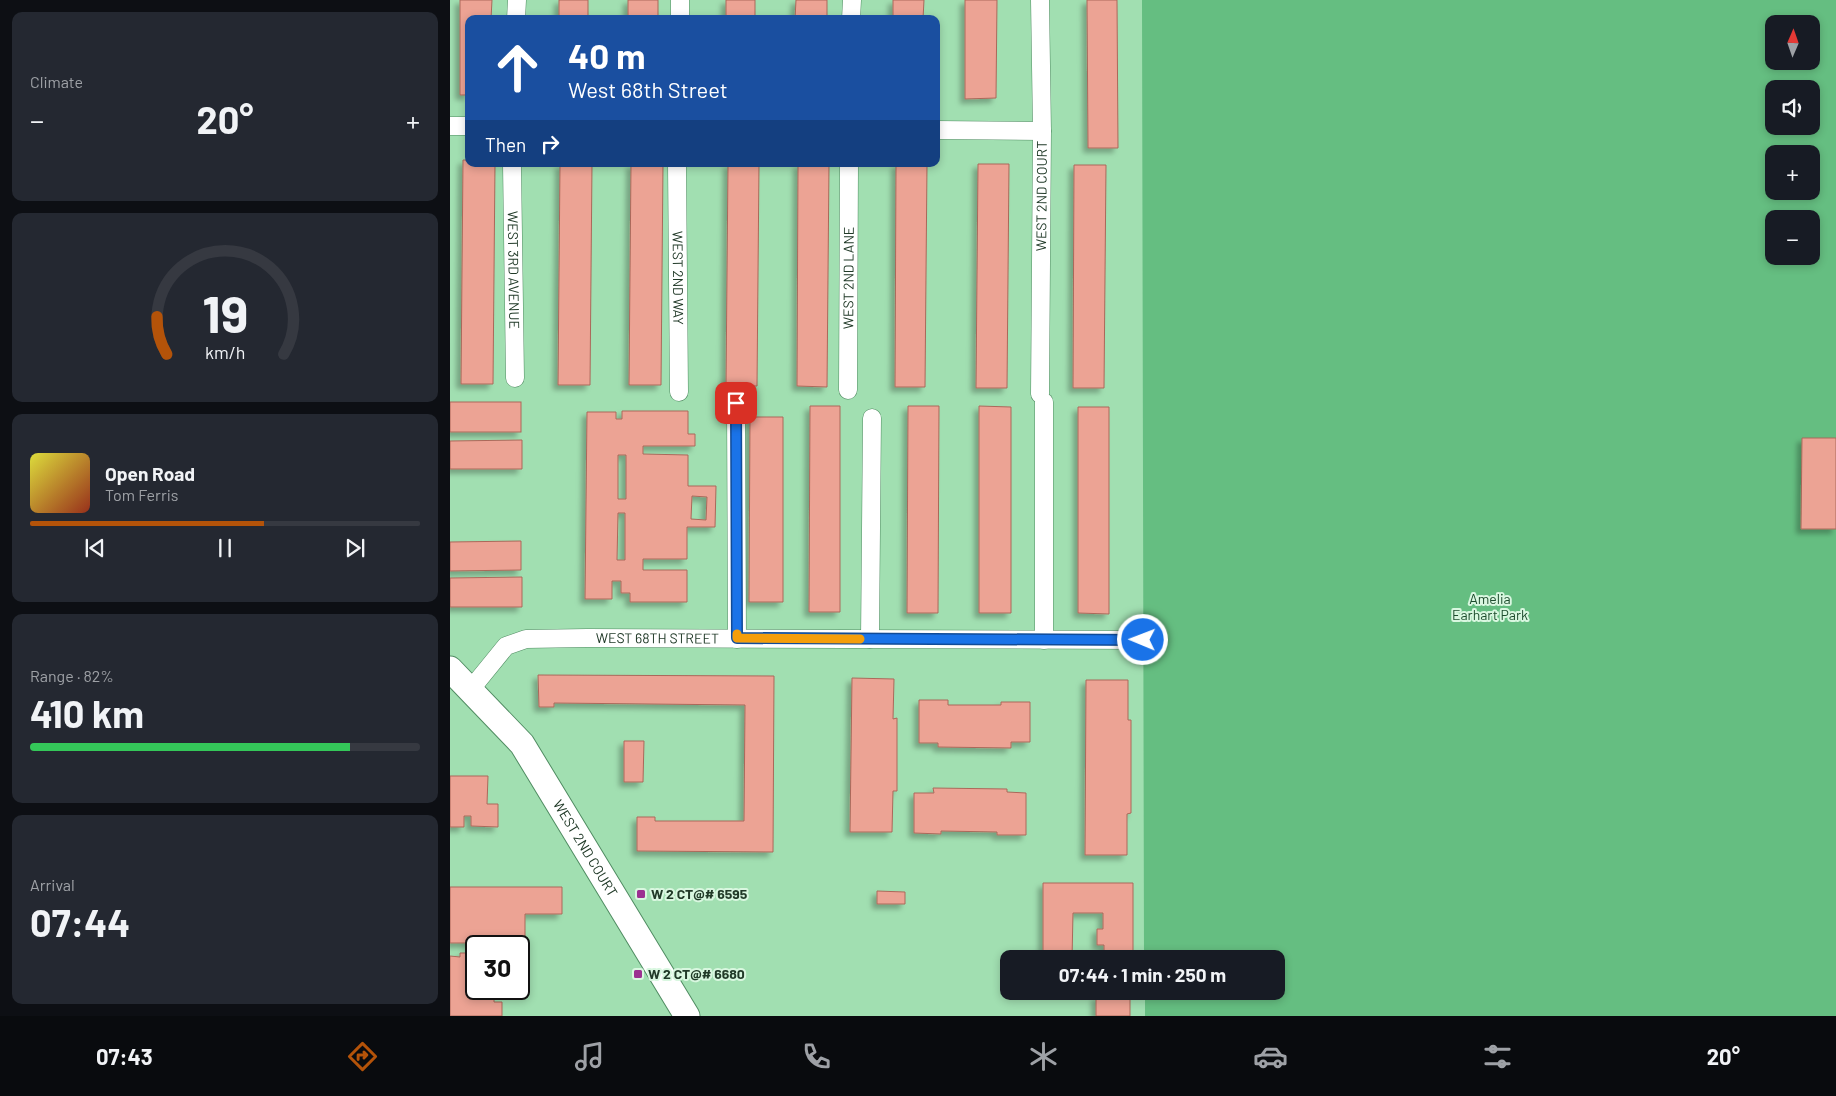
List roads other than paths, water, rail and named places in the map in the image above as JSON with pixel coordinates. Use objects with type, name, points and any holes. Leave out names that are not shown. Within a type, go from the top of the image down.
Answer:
[{"type":"main road","points":[[450,669],[461,684]]},
{"type":"main road","name":"WEST 2ND COURT","points":[[461,684],[522,744],[687,1016]]},
{"type":"street","points":[[516,15],[517,0]]},
{"type":"street","points":[[680,0],[680,15]]},
{"type":"street","points":[[851,15],[852,0]]},
{"type":"street","name":"WEST 2ND COURT","points":[[1040,0],[1044,640]]},
{"type":"street","points":[[450,126],[465,126]]},
{"type":"street","points":[[940,130],[1042,130]]},
{"type":"street","name":"WEST 3RD AVENUE","points":[[512,167],[515,378]]},
{"type":"street","name":"WEST 2ND WAY","points":[[677,167],[679,392]]},
{"type":"street","name":"WEST 2ND LANE","points":[[848,390],[849,167]]},
{"type":"street","points":[[736,403],[737,638]]},
{"type":"street","points":[[870,639],[872,418]]},
{"type":"street","name":"WEST 68TH STREET","points":[[461,684],[506,646],[526,639],[1143,640]]},
{"type":"place","name":"W 2 CT@# 6595","points":[[641,894]]},
{"type":"place","name":"W 2 CT@# 6680","points":[[638,974]]},
{"type":"park label","name":"Amelia Earhart Park","points":[[1490,608]]}]
